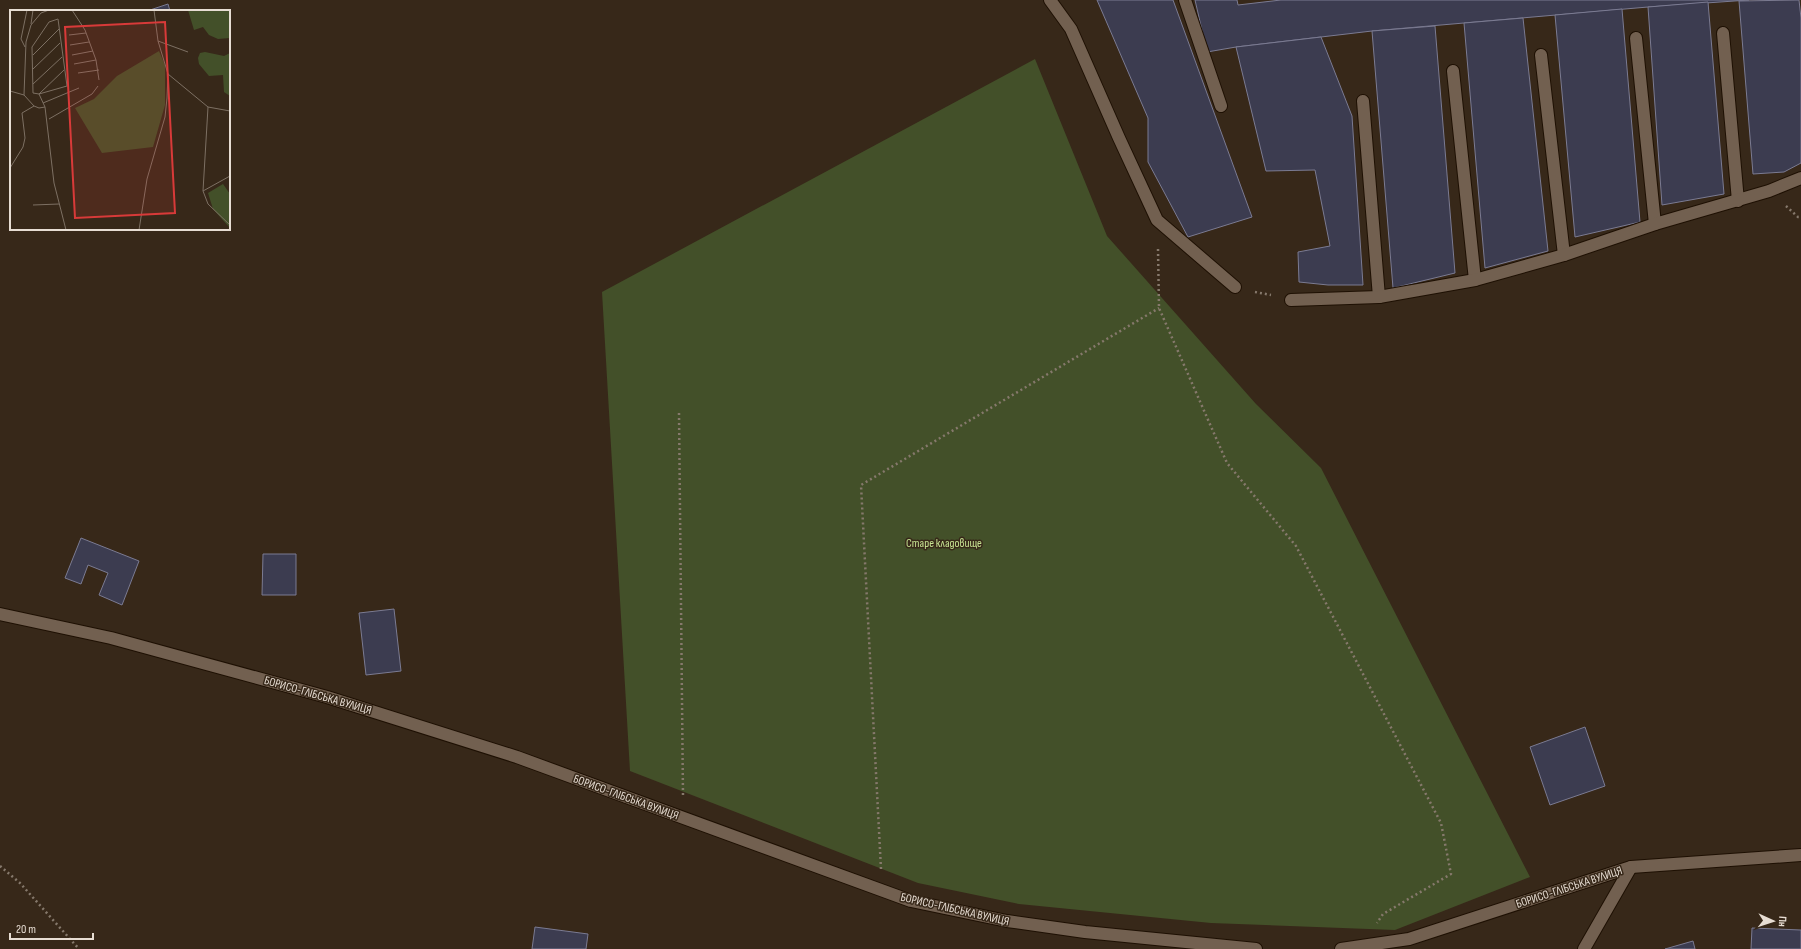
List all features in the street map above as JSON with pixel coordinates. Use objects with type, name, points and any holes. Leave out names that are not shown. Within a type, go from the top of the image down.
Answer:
[{"type":"street","points":[[1050,0],[1071,29],[1157,220],[1235,287]]},
{"type":"street","points":[[1185,0],[1221,106]]},
{"type":"street","points":[[1723,33],[1738,201]]},
{"type":"street","points":[[1636,38],[1655,224]]},
{"type":"street","points":[[1541,55],[1564,255]]},
{"type":"street","points":[[1453,71],[1475,280]]},
{"type":"street","points":[[1363,101],[1379,297]]},
{"type":"street","points":[[1291,300],[1379,297],[1475,280],[1564,255],[1655,224],[1738,201],[1769,191],[1801,178]]},
{"type":"street","name":"БОРИСО-ГЛІБСЬКА ВУЛИЦЯ","points":[[0,614],[111,638],[327,697],[517,757],[911,901],[1007,921],[1085,932],[1256,949]]},
{"type":"street","name":"БОРИСО-ГЛІБСЬКА ВУЛИЦЯ","points":[[1341,949],[1409,939],[1631,868],[1801,855]]},
{"type":"street","points":[[1584,949],[1631,868]]},
{"type":"path","points":[[1157,220],[1159,308],[1227,463],[1296,546],[1441,823],[1451,874],[1383,914],[1363,946]]},
{"type":"path","points":[[1235,287],[1291,300]]},
{"type":"path","points":[[883,891],[861,485],[1159,308]]},
{"type":"path","points":[[679,413],[683,818]]},
{"type":"path","points":[[0,866],[20,883],[79,949]]},
{"type":"green space","name":"Старе кладовище","points":[[1035,59],[1107,236],[1256,404],[1321,468],[1530,877],[1395,930],[1211,923],[1019,904],[918,883],[630,771],[602,292]]},
{"type":"building","points":[[1097,0],[1173,0],[1252,217],[1188,237],[1148,162],[1148,118]]},
{"type":"building","points":[[1195,0],[1237,0],[1238,5],[1281,0],[1749,0],[1648,7],[1372,31],[1236,47],[1207,52]]},
{"type":"building","points":[[1799,0],[1801,18],[1801,163],[1784,172],[1753,174],[1739,1]]},
{"type":"building","points":[[1708,2],[1724,194],[1662,205],[1648,7]]},
{"type":"building","points":[[168,4],[170,10],[150,10]]},
{"type":"building","points":[[1622,9],[1640,222],[1575,237],[1555,15]]},
{"type":"building","points":[[1523,18],[1548,251],[1485,268],[1464,23]]},
{"type":"building","points":[[1435,26],[1455,273],[1393,288],[1372,31]]},
{"type":"building","points":[[1321,37],[1352,116],[1363,285],[1328,285],[1299,282],[1298,252],[1330,246],[1315,170],[1266,171],[1236,47]]},
{"type":"building","points":[[81,538],[139,561],[122,605],[99,595],[108,573],[88,565],[81,584],[65,578]]},
{"type":"building","points":[[263,554],[296,554],[296,595],[262,595]]},
{"type":"building","points":[[394,609],[401,671],[366,675],[359,613]]},
{"type":"building","points":[[1585,727],[1605,786],[1550,805],[1530,747]]},
{"type":"building","points":[[535,927],[588,934],[586,949],[532,949]]},
{"type":"building","points":[[1752,928],[1801,930],[1801,949],[1751,949]]},
{"type":"building","points":[[1693,941],[1695,949],[1665,949]]}]
